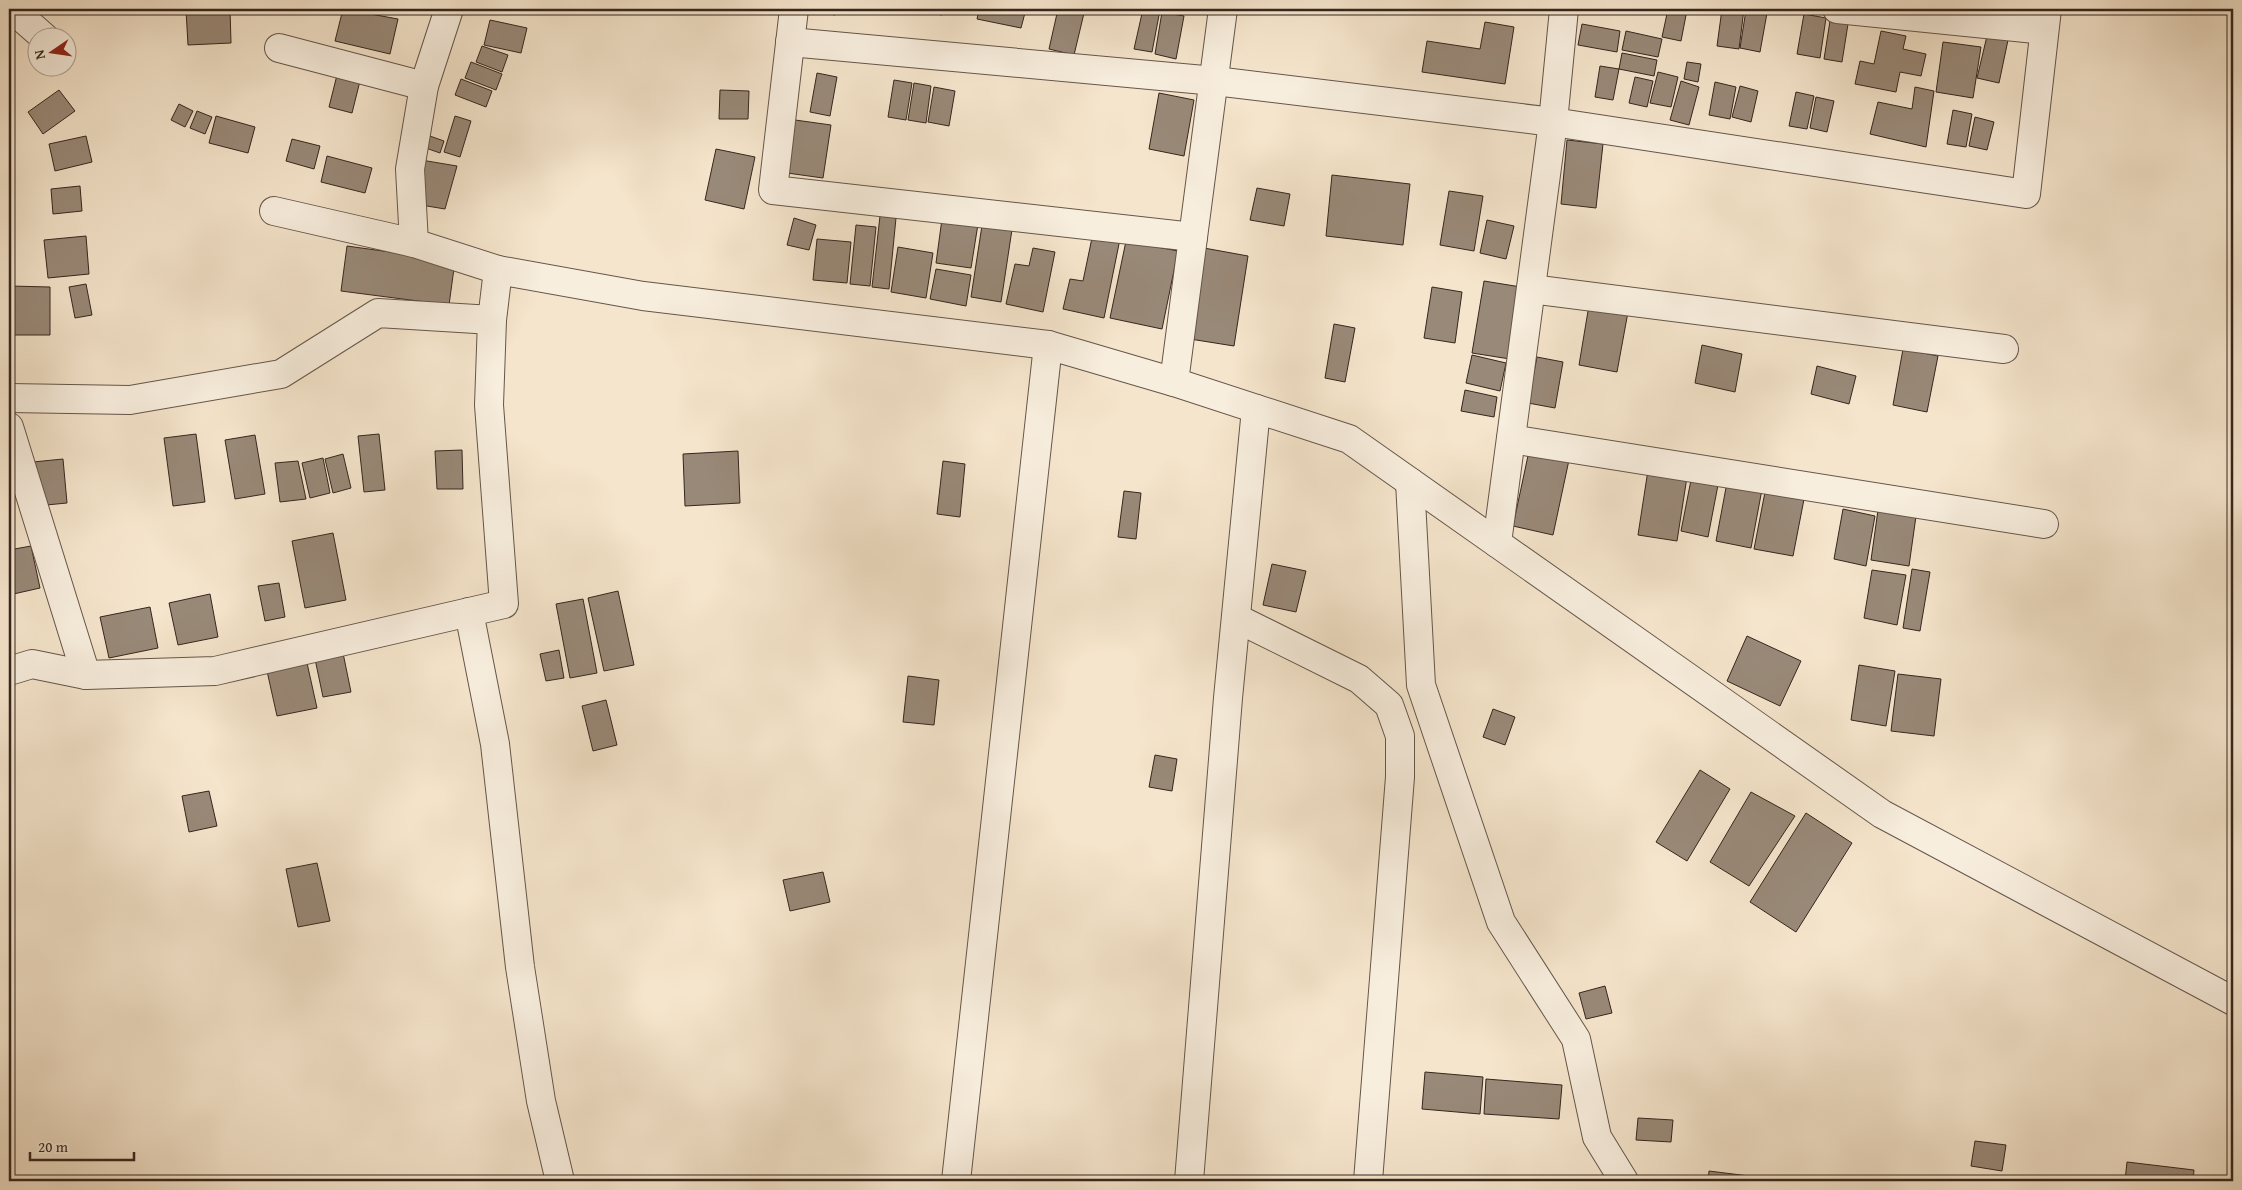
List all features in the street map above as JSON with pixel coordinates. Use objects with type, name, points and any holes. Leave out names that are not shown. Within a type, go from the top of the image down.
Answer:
[{"type":"street","points":[[12,9],[34,28]]},
{"type":"street","points":[[414,242],[410,169],[424,86],[448,9]]},
{"type":"street","points":[[794,9],[773,190],[1193,237]]},
{"type":"street","points":[[1174,382],[1223,9]]},
{"type":"street","points":[[1497,543],[1553,122],[1564,9]]},
{"type":"street","points":[[790,42],[1215,81],[1553,122],[2026,194],[2045,19],[1837,9]]},
{"type":"street","points":[[279,48],[424,86]]},
{"type":"street","points":[[274,210],[414,242],[498,270],[643,296],[1048,345],[1174,382],[1349,439],[1882,814],[2233,1001]]},
{"type":"street","points":[[9,671],[32,664],[86,675],[215,672],[504,604],[489,405],[492,320],[498,270]]},
{"type":"street","points":[[1531,289],[2004,349]]},
{"type":"street","points":[[9,398],[130,400],[281,374],[378,313],[492,320]]},
{"type":"street","points":[[956,1181],[1048,345]]},
{"type":"street","points":[[1189,1181],[1236,618],[1256,409]]},
{"type":"street","points":[[9,428],[86,675]]},
{"type":"street","points":[[1511,439],[2044,524]]},
{"type":"street","points":[[1410,482],[1421,685],[1501,922],[1576,1039],[1597,1137],[1624,1181]]},
{"type":"street","points":[[469,612],[495,744],[520,967],[541,1101],[560,1181]]},
{"type":"street","points":[[1236,618],[1359,679],[1389,705],[1400,736],[1400,777],[1368,1181]]},
{"type":"building","points":[[230,9],[231,43],[188,45],[186,10]]},
{"type":"building","points":[[343,9],[398,19],[390,54],[335,41]]},
{"type":"building","points":[[816,9],[837,9],[835,15],[816,11]]},
{"type":"building","points":[[907,9],[943,9],[942,15]]},
{"type":"building","points":[[979,9],[1026,9],[1021,28],[977,19]]},
{"type":"building","points":[[1058,9],[1085,9],[1074,55],[1049,49]]},
{"type":"building","points":[[1143,9],[1160,10],[1152,52],[1134,49]]},
{"type":"building","points":[[1668,9],[1687,10],[1681,41],[1662,37]]},
{"type":"building","points":[[1722,9],[1744,9],[1739,49],[1717,46]]},
{"type":"building","points":[[1746,10],[1767,13],[1760,52],[1740,48]]},
{"type":"building","points":[[1162,12],[1184,16],[1176,59],[1155,54]]},
{"type":"building","points":[[1804,14],[1826,18],[1820,58],[1797,54]]},
{"type":"building","points":[[490,20],[527,28],[521,53],[484,45]]},
{"type":"building","points":[[1830,21],[1848,24],[1842,62],[1824,59]]},
{"type":"building","points":[[1485,22],[1514,27],[1505,84],[1422,72],[1427,41],[1480,49]]},
{"type":"building","points":[[1582,24],[1620,31],[1617,52],[1578,45]]},
{"type":"building","points":[[1626,31],[1662,39],[1658,57],[1622,50]]},
{"type":"building","points":[[1881,31],[1906,36],[1903,49],[1926,54],[1921,76],[1900,72],[1896,92],[1855,84],[1860,61],[1874,64]]},
{"type":"building","points":[[1987,36],[2008,40],[1999,83],[1977,78]]},
{"type":"building","points":[[1943,42],[1981,47],[1973,98],[1936,92]]},
{"type":"building","points":[[482,46],[508,55],[502,72],[476,62]]},
{"type":"building","points":[[1622,53],[1657,60],[1654,76],[1619,69]]},
{"type":"building","points":[[471,62],[502,74],[496,90],[465,78]]},
{"type":"building","points":[[1687,62],[1701,64],[1698,82],[1684,79]]},
{"type":"building","points":[[1600,66],[1619,69],[1613,100],[1595,97]]},
{"type":"building","points":[[338,71],[361,77],[352,113],[329,107]]},
{"type":"building","points":[[1658,72],[1678,77],[1671,107],[1650,103]]},
{"type":"building","points":[[817,73],[837,77],[830,116],[810,112]]},
{"type":"building","points":[[1635,77],[1653,81],[1647,107],[1629,103]]},
{"type":"building","points":[[461,79],[492,91],[486,107],[455,95]]},
{"type":"building","points":[[894,80],[912,83],[906,120],[888,117]]},
{"type":"building","points":[[1681,81],[1699,87],[1689,125],[1670,120]]},
{"type":"building","points":[[1715,82],[1736,87],[1730,119],[1709,115]]},
{"type":"building","points":[[914,83],[931,86],[926,123],[908,120]]},
{"type":"building","points":[[1740,86],[1758,91],[1751,122],[1732,117]]},
{"type":"building","points":[[934,87],[955,91],[949,126],[928,122]]},
{"type":"building","points":[[1915,87],[1934,91],[1926,147],[1870,134],[1878,102],[1912,109]]},
{"type":"building","points":[[59,90],[75,111],[43,134],[28,112]]},
{"type":"building","points":[[720,90],[749,91],[748,119],[719,119]]},
{"type":"building","points":[[1796,92],[1814,96],[1807,129],[1789,126]]},
{"type":"building","points":[[1159,93],[1194,100],[1184,156],[1149,149]]},
{"type":"building","points":[[1816,97],[1834,101],[1827,132],[1810,128]]},
{"type":"building","points":[[179,104],[193,111],[185,127],[171,120]]},
{"type":"building","points":[[1953,110],[1972,114],[1966,147],[1947,144]]},
{"type":"building","points":[[197,111],[212,117],[205,134],[190,128]]},
{"type":"building","points":[[216,116],[255,127],[248,153],[209,143]]},
{"type":"building","points":[[455,116],[471,121],[460,157],[444,152]]},
{"type":"building","points":[[1975,117],[1994,122],[1987,150],[1969,146]]},
{"type":"building","points":[[788,119],[831,125],[823,178],[780,172]]},
{"type":"building","points":[[427,135],[444,141],[440,153],[423,147]]},
{"type":"building","points":[[86,136],[92,162],[55,171],[49,144]]},
{"type":"building","points":[[292,139],[320,146],[314,169],[286,161]]},
{"type":"building","points":[[1567,140],[1603,144],[1596,208],[1561,204]]},
{"type":"building","points":[[716,149],[755,157],[744,209],[705,200]]},
{"type":"building","points":[[327,156],[372,168],[365,193],[321,182]]},
{"type":"building","points":[[421,160],[457,166],[445,209],[415,204]]},
{"type":"building","points":[[1332,175],[1410,184],[1403,245],[1326,236]]},
{"type":"building","points":[[80,186],[82,211],[53,214],[51,189]]},
{"type":"building","points":[[1257,188],[1290,194],[1284,226],[1250,220]]},
{"type":"building","points":[[1449,191],[1483,196],[1474,251],[1440,245]]},
{"type":"building","points":[[880,216],[896,218],[889,289],[872,287]]},
{"type":"building","points":[[794,218],[816,225],[809,250],[787,245]]},
{"type":"building","points":[[942,219],[978,224],[971,268],[936,263]]},
{"type":"building","points":[[983,219],[1013,223],[1001,302],[971,297]]},
{"type":"building","points":[[1487,220],[1514,226],[1506,259],[1480,253]]},
{"type":"building","points":[[856,225],[876,227],[870,286],[850,284]]},
{"type":"building","points":[[1093,233],[1120,239],[1104,318],[1063,309],[1070,279],[1083,281]]},
{"type":"building","points":[[86,236],[89,274],[48,278],[44,240]]},
{"type":"building","points":[[817,239],[851,242],[847,283],[813,280]]},
{"type":"building","points":[[1126,241],[1178,251],[1162,329],[1110,318]]},
{"type":"building","points":[[347,246],[455,261],[449,305],[341,291]]},
{"type":"building","points":[[898,247],[933,253],[926,298],[891,292]]},
{"type":"building","points":[[1033,248],[1055,252],[1043,312],[1006,304],[1015,264],[1029,266]]},
{"type":"building","points":[[1204,248],[1248,256],[1234,346],[1190,339]]},
{"type":"building","points":[[936,269],[971,275],[966,306],[930,299]]},
{"type":"building","points":[[1484,281],[1521,287],[1510,359],[1472,353]]},
{"type":"building","points":[[86,284],[92,315],[75,318],[69,287]]},
{"type":"building","points":[[9,286],[50,287],[50,335],[9,335]]},
{"type":"building","points":[[1432,287],[1462,292],[1455,343],[1424,338]]},
{"type":"building","points":[[1589,305],[1628,312],[1617,372],[1579,365]]},
{"type":"building","points":[[1334,324],[1355,328],[1345,382],[1325,378]]},
{"type":"building","points":[[1702,345],[1742,354],[1735,392],[1695,383]]},
{"type":"building","points":[[1903,349],[1938,356],[1927,412],[1893,405]]},
{"type":"building","points":[[1472,355],[1506,363],[1500,391],[1466,383]]},
{"type":"building","points":[[1537,357],[1563,362],[1555,408],[1528,403]]},
{"type":"building","points":[[1817,366],[1856,376],[1849,404],[1811,394]]},
{"type":"building","points":[[1465,390],[1497,397],[1494,417],[1461,411]]},
{"type":"building","points":[[196,434],[205,502],[173,506],[164,438]]},
{"type":"building","points":[[379,434],[385,490],[364,492],[358,436]]},
{"type":"building","points":[[255,435],[265,494],[235,499],[225,440]]},
{"type":"building","points":[[462,450],[463,489],[437,489],[435,451]]},
{"type":"building","points":[[738,451],[740,503],[685,506],[683,454]]},
{"type":"building","points":[[1529,451],[1569,460],[1553,535],[1513,526]]},
{"type":"building","points":[[343,454],[351,488],[333,493],[325,459]]},
{"type":"building","points":[[323,458],[330,493],[310,498],[302,463]]},
{"type":"building","points":[[63,459],[67,503],[36,506],[33,462]]},
{"type":"building","points":[[298,461],[306,499],[280,502],[275,463]]},
{"type":"building","points":[[943,461],[965,464],[960,517],[937,514]]},
{"type":"building","points":[[1648,470],[1687,477],[1677,541],[1638,535]]},
{"type":"building","points":[[1728,477],[1763,484],[1751,548],[1716,541]]},
{"type":"building","points":[[1691,480],[1718,485],[1708,537],[1681,531]]},
{"type":"building","points":[[1766,487],[1805,494],[1793,556],[1754,549]]},
{"type":"building","points":[[1124,491],[1141,493],[1136,539],[1118,537]]},
{"type":"building","points":[[1879,503],[1917,509],[1909,566],[1871,560]]},
{"type":"building","points":[[1843,509],[1875,516],[1866,566],[1834,559]]},
{"type":"building","points":[[333,533],[346,600],[305,608],[292,541]]},
{"type":"building","points":[[31,546],[40,588],[9,595],[9,550]]},
{"type":"building","points":[[1272,564],[1306,571],[1296,612],[1263,605]]},
{"type":"building","points":[[1912,569],[1930,572],[1920,631],[1903,628]]},
{"type":"building","points":[[1872,570],[1906,575],[1897,625],[1864,618]]},
{"type":"building","points":[[279,583],[285,617],[265,621],[258,586]]},
{"type":"building","points":[[618,591],[634,665],[604,671],[588,598]]},
{"type":"building","points":[[210,594],[218,637],[178,645],[169,603]]},
{"type":"building","points":[[583,599],[597,673],[570,678],[556,604]]},
{"type":"building","points":[[150,607],[158,648],[109,658],[100,617]]},
{"type":"building","points":[[1747,636],[1801,661],[1780,706],[1727,681]]},
{"type":"building","points":[[559,650],[564,678],[546,681],[540,654]]},
{"type":"building","points":[[343,653],[351,692],[323,697],[315,659]]},
{"type":"building","points":[[307,663],[317,708],[277,716],[267,671]]},
{"type":"building","points":[[1859,665],[1895,671],[1886,726],[1851,720]]},
{"type":"building","points":[[1898,674],[1941,679],[1934,736],[1891,731]]},
{"type":"building","points":[[908,676],[939,680],[934,725],[903,722]]},
{"type":"building","points":[[606,700],[617,745],[593,751],[582,706]]},
{"type":"building","points":[[1493,709],[1515,717],[1505,745],[1483,737]]},
{"type":"building","points":[[1155,755],[1177,759],[1172,791],[1149,787]]},
{"type":"building","points":[[9,765],[14,788],[9,789]]},
{"type":"building","points":[[1700,770],[1730,789],[1687,861],[1656,842]]},
{"type":"building","points":[[209,791],[217,826],[189,832],[182,796]]},
{"type":"building","points":[[1751,792],[1795,816],[1749,886],[1710,862]]},
{"type":"building","points":[[1806,813],[1852,843],[1796,932],[1750,902]]},
{"type":"building","points":[[317,863],[330,921],[298,927],[286,869]]},
{"type":"building","points":[[823,872],[830,902],[790,911],[783,880]]},
{"type":"building","points":[[1605,986],[1612,1013],[1586,1019],[1579,993]]},
{"type":"building","points":[[1425,1072],[1483,1077],[1480,1114],[1422,1109]]},
{"type":"building","points":[[1486,1079],[1562,1085],[1559,1119],[1484,1114]]},
{"type":"building","points":[[1638,1118],[1673,1120],[1671,1142],[1636,1140]]},
{"type":"building","points":[[1975,1141],[2006,1145],[2002,1171],[1971,1166]]},
{"type":"building","points":[[2127,1162],[2194,1170],[2193,1181],[2125,1181]]},
{"type":"building","points":[[1709,1171],[1749,1176],[1749,1181],[1708,1181]]}]
